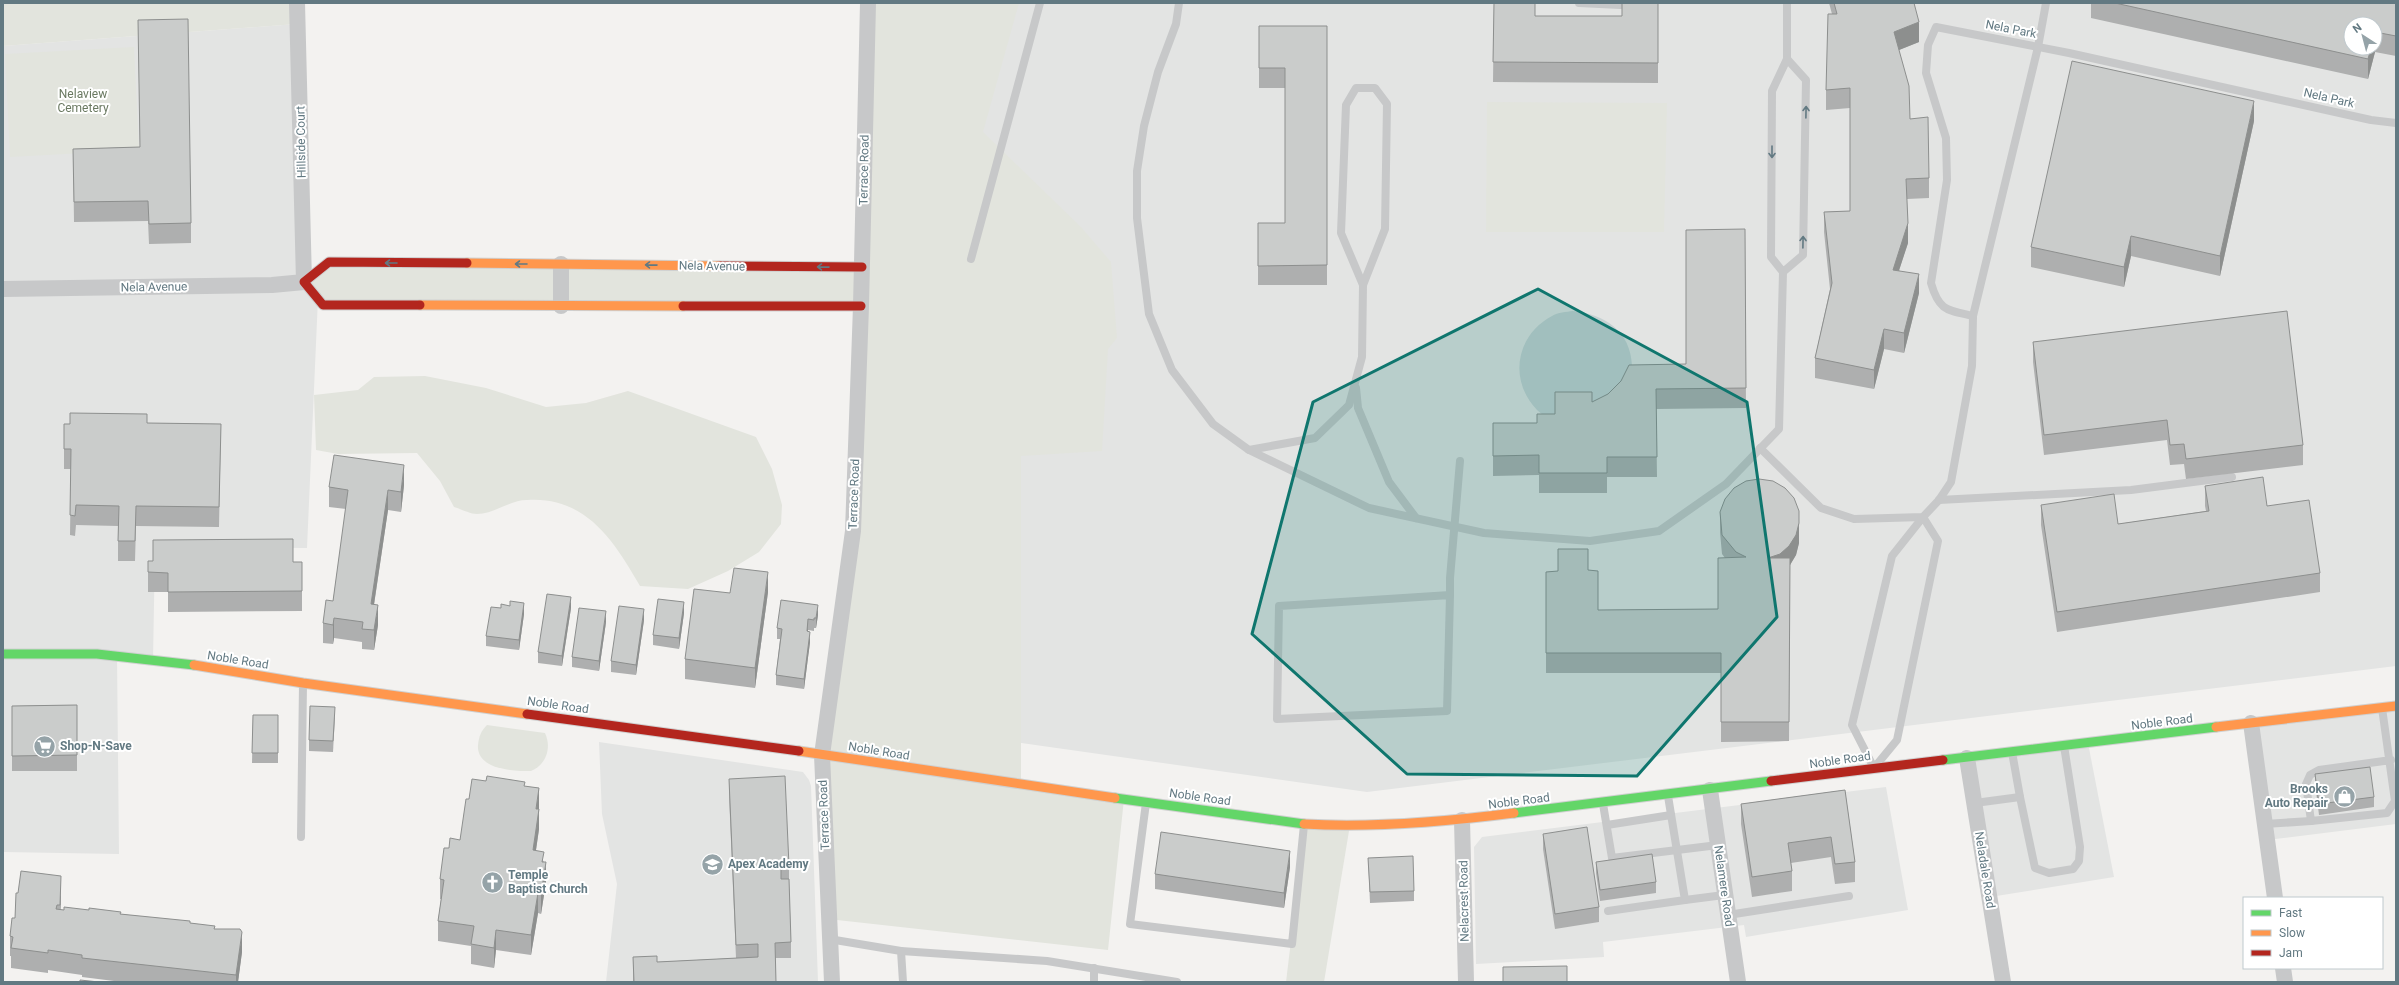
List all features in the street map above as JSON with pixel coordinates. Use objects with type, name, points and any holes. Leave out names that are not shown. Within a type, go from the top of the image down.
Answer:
[{"type":"main road","name":"Nela Avenue","points":[[304,282],[329,262],[862,267]]},
{"type":"main road","points":[[304,282],[323,305],[861,306]]},
{"type":"main road","name":"Noble Road","points":[[3,654],[97,654],[175,662],[303,683],[1305,824],[1369,826],[1462,820],[1710,790],[1874,768],[2396,706]]},
{"type":"street","name":"Hillside Court","points":[[297,3],[304,282]]},
{"type":"street","name":"Terrace Road","points":[[832,982],[822,755],[853,531],[861,306],[868,3]]},
{"type":"street","points":[[561,264],[561,306]]},
{"type":"street","name":"Nela Avenue","points":[[3,289],[272,285],[304,282]]},
{"type":"street","points":[[2251,723],[2274,897]]},
{"type":"street","name":"Neladale Road","points":[[1967,758],[2003,982]]},
{"type":"street","name":"Nelamere Road","points":[[1710,790],[1738,982]]},
{"type":"street","name":"Nelacrest Road","points":[[1462,820],[1466,982]]},
{"type":"street","points":[[2283,969],[2285,982]]},
{"type":"lane","points":[[971,259],[1040,3]]},
{"type":"lane","points":[[1179,3],[1176,24],[1158,72],[1144,126],[1137,171],[1137,218],[1149,314],[1172,370],[1213,424],[1249,450],[1369,508],[1484,533],[1590,541],[1660,531],[1726,484],[1779,429],[1783,272],[1771,257],[1772,91],[1787,59],[1787,3]]},
{"type":"lane","points":[[1579,3],[1620,5],[1652,3]]},
{"type":"lane","points":[[1923,517],[1938,541],[1897,740],[1874,768],[1852,725],[1892,556],[1923,517],[1939,500],[1950,482],[1972,366],[1973,316],[2038,47],[2046,3]]},
{"type":"lane","name":"Nela Park","points":[[1973,316],[1945,310],[1935,298],[1931,283],[1947,180],[1946,138],[1926,73],[1928,45],[1936,27],[2038,47],[2371,120],[2396,123]]},
{"type":"lane","points":[[1783,272],[1803,255],[1806,80],[1787,59]]},
{"type":"lane","points":[[1249,450],[1315,438],[1349,405],[1362,357],[1363,285],[1385,229],[1387,104],[1375,88],[1356,88],[1346,105],[1341,233],[1363,285]]},
{"type":"lane","points":[[1355,383],[1358,408],[1389,482],[1416,518]]},
{"type":"lane","points":[[1760,448],[1821,508],[1854,519],[1923,517]]},
{"type":"lane","points":[[1450,595],[1279,606],[1277,719],[1447,711],[1450,595],[1460,461]]},
{"type":"lane","points":[[1939,500],[2131,490],[2232,477]]},
{"type":"lane","points":[[301,837],[303,683]]},
{"type":"lane","points":[[2265,824],[2387,813],[2396,801],[2382,707]]},
{"type":"lane","points":[[2012,752],[2035,868],[2049,873],[2073,869],[2079,861],[2080,847],[2064,745]]},
{"type":"lane","points":[[2311,821],[2306,784],[2310,775],[2319,770],[2391,760]]},
{"type":"lane","points":[[1668,795],[1685,900]]},
{"type":"lane","points":[[1975,803],[2020,797]]},
{"type":"lane","points":[[1146,802],[1130,924],[1292,944],[1305,824]]},
{"type":"lane","points":[[1603,803],[1612,858],[1718,845]]},
{"type":"lane","points":[[1607,825],[1671,815]]},
{"type":"lane","points":[[1608,911],[1724,894]]},
{"type":"lane","points":[[1728,915],[1849,896]]},
{"type":"lane","points":[[829,939],[901,952],[1047,961],[1177,982]]},
{"type":"lane","points":[[901,952],[903,982]]},
{"type":"lane","points":[[1094,968],[1094,982]]},
{"type":"highlighted area","points":[[1538,289],[1747,402],[1777,617],[1637,776],[1407,774],[1252,634],[1313,402]]},
{"type":"shaded area","points":[[895,3],[2396,3],[2396,666],[1367,792],[860,720]]},
{"type":"shaded area","points":[[297,24],[303,243],[318,298],[307,548],[155,547],[153,660],[117,656],[119,854],[3,852],[3,46]]},
{"type":"shaded area","points":[[1573,311],[1595,316],[1614,326],[1627,343],[1632,370],[1621,401],[1555,412],[1555,421],[1539,412],[1528,398],[1522,385],[1520,359],[1530,334],[1540,324],[1552,316],[1562,312]]},
{"type":"shaded area","points":[[2396,706],[2396,824],[2267,840],[2251,723]]},
{"type":"shaded area","name":"Apex Academy","points":[[599,742],[803,772],[809,780],[811,786],[818,982],[606,982],[617,884],[602,814]]},
{"type":"shaded area","points":[[2088,743],[2114,877],[1990,897],[1967,758]]},
{"type":"shaded area","points":[[1886,787],[1908,910],[1746,937],[1744,925],[1603,942],[1604,957],[1476,964],[1474,847],[1482,837]]},
{"type":"green space","points":[[3,3],[297,3],[297,24],[3,46]]},
{"type":"green space","points":[[868,3],[1019,3],[983,132],[1081,227],[1111,262],[1117,338],[1108,349],[1102,451],[1021,456],[1021,785],[1124,799],[1108,950],[828,919],[822,755],[853,531],[861,306],[323,305],[304,282],[329,262],[862,267]]},
{"type":"green space","name":"Nelaview Cemetery","points":[[134,47],[139,150],[10,157],[5,54]]},
{"type":"green space","points":[[1487,102],[1667,103],[1664,232],[1486,232]]},
{"type":"green space","points":[[425,376],[486,388],[546,407],[586,403],[628,391],[756,437],[772,469],[782,505],[781,524],[759,552],[728,571],[688,589],[640,586],[620,553],[608,538],[596,525],[582,514],[566,505],[548,501],[527,500],[514,502],[490,512],[477,514],[471,513],[454,507],[440,481],[417,453],[338,454],[316,450],[314,395],[358,390],[374,377]]},
{"type":"green space","points":[[487,725],[545,733],[548,750],[544,760],[540,765],[531,771],[506,769],[489,764],[483,760],[479,753],[478,745],[483,729]]},
{"type":"green space","points":[[1305,824],[1350,825],[1324,982],[1286,982]]},
{"type":"building","points":[[1494,3],[1535,3],[1535,16],[1622,16],[1622,3],[1658,3],[1658,63],[1493,62]]},
{"type":"building","points":[[1834,3],[1914,3],[1919,22],[1894,32],[1909,86],[1910,119],[1928,117],[1929,178],[1906,179],[1908,223],[1893,270],[1919,274],[1904,333],[1884,329],[1874,370],[1815,358],[1832,283],[1824,212],[1850,211],[1850,88],[1826,90],[1828,14],[1837,14]]},
{"type":"building","points":[[2115,3],[2396,3],[2396,36],[2383,34],[2383,16],[2343,16],[2343,53]]},
{"type":"building","points":[[188,19],[191,223],[149,224],[148,201],[74,202],[73,149],[140,147],[138,20]]},
{"type":"building","points":[[1259,26],[1327,26],[1327,265],[1258,266],[1258,223],[1285,223],[1285,68],[1259,68]]},
{"type":"building","points":[[2354,56],[2369,56],[2368,59]]},
{"type":"building","points":[[2072,61],[2254,101],[2220,256],[2131,236],[2124,267],[2031,247]]},
{"type":"building","points":[[1745,229],[1746,388],[1656,389],[1657,457],[1607,457],[1607,473],[1539,473],[1539,455],[1493,456],[1493,423],[1537,423],[1537,414],[1555,414],[1555,392],[1592,392],[1592,402],[1608,394],[1621,381],[1629,365],[1686,364],[1686,230]]},
{"type":"building","points":[[2287,311],[2303,445],[2186,459],[2184,444],[2170,445],[2167,420],[2044,435],[2033,342]]},
{"type":"building","points":[[70,413],[147,414],[147,423],[221,424],[219,507],[136,506],[135,541],[118,541],[119,506],[76,505],[75,516],[70,515],[71,449],[64,449],[64,424],[70,424]]},
{"type":"building","points":[[334,455],[404,465],[401,492],[388,490],[371,604],[378,605],[374,630],[362,629],[363,622],[334,618],[333,625],[323,623],[326,600],[333,601],[348,490],[329,487]]},
{"type":"building","points":[[2263,477],[2267,506],[2309,500],[2320,573],[2057,612],[2041,505],[2114,494],[2118,524],[2209,511],[2205,486]]},
{"type":"building","points":[[1759,479],[1773,481],[1785,488],[1794,498],[1799,511],[1799,523],[1796,535],[1789,546],[1780,554],[1768,558],[1790,558],[1789,722],[1721,722],[1721,653],[1546,653],[1546,572],[1558,571],[1558,549],[1588,549],[1588,570],[1598,571],[1598,610],[1718,609],[1718,558],[1746,557],[1736,552],[1722,535],[1720,512],[1725,499],[1734,488],[1746,481]]},
{"type":"building","points":[[293,539],[293,562],[302,562],[302,591],[168,592],[168,573],[148,572],[148,561],[153,561],[153,540]]},
{"type":"building","points":[[734,568],[768,572],[755,668],[685,659],[694,589],[730,593]]},
{"type":"building","points":[[547,594],[571,597],[562,656],[538,652]]},
{"type":"building","points":[[658,599],[684,602],[679,638],[653,635]]},
{"type":"building","points":[[781,600],[818,605],[816,618],[814,618],[814,620],[808,619],[807,631],[810,632],[804,679],[776,675],[782,629],[777,628]]},
{"type":"building","points":[[510,601],[524,603],[519,640],[486,636],[491,607],[501,608],[501,604],[510,606]]},
{"type":"building","points":[[619,606],[644,609],[636,665],[611,661]]},
{"type":"building","points":[[579,608],[606,611],[599,661],[572,657]]},
{"type":"building","name":"Shop-N-Save","points":[[77,705],[77,755],[12,756],[12,706]]},
{"type":"building","points":[[310,706],[335,707],[333,741],[309,740]]},
{"type":"building","points":[[253,715],[278,715],[278,753],[252,753]]},
{"type":"building","name":"Brooks Auto Repair","points":[[2370,767],[2374,797],[2319,804],[2315,774]]},
{"type":"building","name":"Temple Baptist Church","points":[[487,776],[525,782],[524,786],[539,788],[536,809],[539,809],[533,850],[544,852],[542,862],[546,862],[541,894],[538,893],[531,935],[496,930],[494,948],[471,944],[474,926],[438,921],[444,880],[440,879],[444,848],[449,848],[450,838],[460,840],[466,799],[469,799],[472,779],[486,781]]},
{"type":"building","points":[[785,776],[789,866],[781,866],[781,879],[789,879],[791,942],[775,943],[776,982],[634,982],[633,957],[657,956],[657,962],[758,957],[758,944],[736,945],[729,779]]},
{"type":"building","points":[[1845,790],[1855,862],[1835,864],[1831,837],[1788,843],[1792,871],[1752,877],[1741,804]]},
{"type":"building","points":[[1587,827],[1599,907],[1555,914],[1543,834]]},
{"type":"building","points":[[1161,832],[1290,851],[1284,893],[1155,874]]},
{"type":"building","points":[[1652,854],[1656,882],[1600,890],[1596,862]]},
{"type":"building","points":[[1413,856],[1414,891],[1370,892],[1368,858]]},
{"type":"building","points":[[21,871],[61,876],[60,905],[57,905],[56,909],[64,910],[64,907],[89,910],[89,908],[121,912],[120,914],[190,921],[190,923],[215,926],[214,929],[240,929],[242,932],[236,975],[82,958],[82,955],[48,950],[48,953],[11,948],[13,937],[10,936],[12,918],[15,918],[16,893],[18,893]]},
{"type":"building","points":[[1567,966],[1567,982],[1503,982],[1503,967]]},
{"type":"building","points":[[80,980],[99,982],[80,982]]},
{"type":"traffic: fast","points":[[3,654],[97,654],[194,665]]},
{"type":"traffic: fast","points":[[1943,760],[2216,727]]},
{"type":"traffic: fast","points":[[1514,813],[1771,781]]},
{"type":"traffic: fast","points":[[1115,798],[1304,824]]},
{"type":"traffic: slow","points":[[467,263],[719,266]]},
{"type":"traffic: slow","points":[[420,305],[683,306]]},
{"type":"traffic: slow","points":[[194,665],[303,683],[527,714]]},
{"type":"traffic: slow","points":[[2216,727],[2396,706]]},
{"type":"traffic: slow","points":[[799,751],[1115,798]]},
{"type":"traffic: slow","points":[[1304,824],[1383,825],[1462,819],[1514,813]]},
{"type":"traffic: jam","points":[[420,305],[323,305],[304,282],[329,262],[467,263]]},
{"type":"traffic: jam","points":[[719,266],[862,267]]},
{"type":"traffic: jam","points":[[683,306],[861,306]]},
{"type":"traffic: jam","points":[[527,714],[799,751]]},
{"type":"traffic: jam","points":[[1771,781],[1943,760]]},
{"type":"place","name":"Shop-N-Save","points":[[45,746]]},
{"type":"place","name":"Brooks Auto Repair","points":[[2344,796]]},
{"type":"place","name":"Apex Academy","points":[[713,864]]},
{"type":"place","name":"Temple Baptist Church","points":[[493,882]]}]
